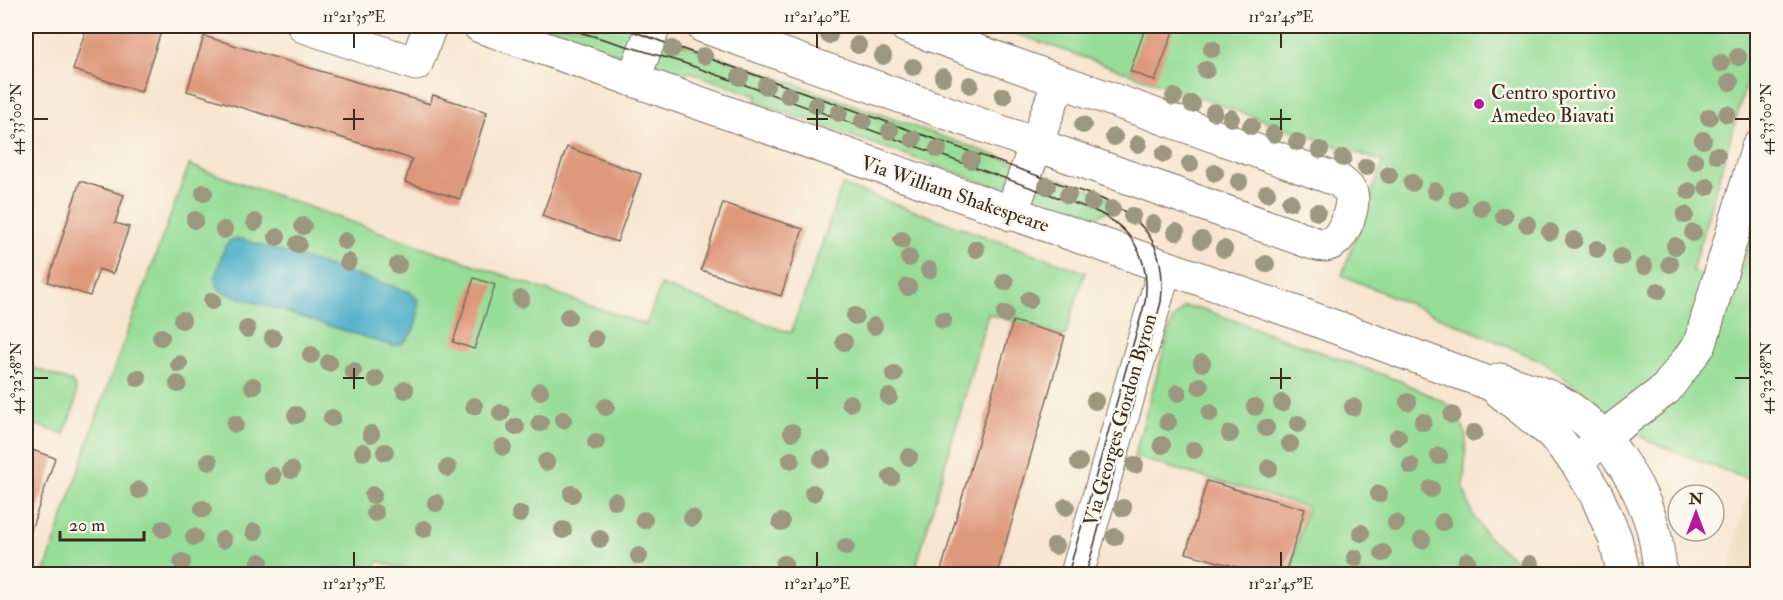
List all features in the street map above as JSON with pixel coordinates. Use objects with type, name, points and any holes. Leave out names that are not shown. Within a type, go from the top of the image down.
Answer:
[{"type":"main road","points":[[304,26],[416,64],[430,26]]},
{"type":"main road","name":"Via William Shakespeare","points":[[480,26],[1491,384],[1552,433],[1577,463],[1597,496],[1615,538],[1624,574]]},
{"type":"main road","points":[[633,80],[654,26]]},
{"type":"main road","points":[[703,26],[1313,243],[1323,246],[1333,243],[1341,236],[1351,207],[1352,195],[1347,187],[1338,180],[906,26]]},
{"type":"main road","points":[[1011,214],[1059,81]]},
{"type":"main road","points":[[1577,463],[1603,437],[1666,389],[1700,344],[1758,147]]},
{"type":"main road","name":"Via Georges Gordon Byron","points":[[1077,574],[1165,267]]},
{"type":"main road","name":"Via William Shakespeare","points":[[1430,361],[1536,391],[1573,410],[1603,437],[1631,479],[1652,525],[1661,574]]},
{"type":"shaded area","points":[[1757,457],[1757,574],[1728,574]]},
{"type":"green space","points":[[538,26],[633,26],[1097,192],[1117,203],[1116,206],[1091,220],[755,102],[757,96],[687,71],[684,77]]},
{"type":"green space","points":[[994,26],[1757,26],[1757,46],[1692,271],[1737,286],[1757,212],[1758,472],[1755,482],[1648,441],[1542,361],[1342,275],[1383,162]]},
{"type":"green space","points":[[189,165],[646,325],[661,285],[791,333],[842,185],[1085,272],[1065,336],[988,314],[914,574],[417,574],[378,561],[373,574],[44,574],[101,404]]},
{"type":"green space","points":[[1184,307],[1200,308],[1400,381],[1442,401],[1455,411],[1466,434],[1464,489],[1472,514],[1486,535],[1499,547],[1512,557],[1540,570],[1543,574],[1289,574],[1307,507],[1134,457],[1172,321]]},
{"type":"green space","points":[[26,365],[72,382],[75,387],[76,400],[64,434],[26,422]]},
{"type":"water","points":[[241,239],[410,292],[418,300],[418,315],[414,329],[406,340],[393,346],[222,292],[216,285],[215,277],[225,246],[231,240]]},
{"type":"building","points":[[87,26],[163,26],[141,92],[73,70]]},
{"type":"building","points":[[1146,26],[1175,26],[1155,81],[1130,71]]},
{"type":"building","points":[[204,36],[430,104],[433,95],[487,112],[460,199],[405,182],[412,159],[187,91]]},
{"type":"building","points":[[567,147],[641,174],[617,242],[542,216]]},
{"type":"building","points":[[80,181],[124,195],[115,223],[129,227],[113,274],[99,269],[90,296],[48,282]]},
{"type":"building","points":[[723,203],[803,229],[781,296],[701,270]]},
{"type":"building","points":[[474,278],[495,285],[474,349],[453,342]]},
{"type":"building","points":[[1013,321],[1065,336],[997,574],[940,574]]},
{"type":"building","points":[[26,448],[55,458],[30,533],[26,532]]},
{"type":"building","points":[[1207,481],[1305,509],[1285,574],[1262,574],[1186,553]]},
{"type":"tram line","points":[[559,26],[684,63],[1093,210],[1107,217],[1128,235],[1136,246],[1145,271],[1145,302],[1068,574]]},
{"type":"tram line","points":[[618,26],[1100,198],[1131,216],[1142,227],[1151,238],[1161,266],[1161,302],[1086,574]]},
{"type":"place","name":"Centro sportivo Amedeo Biavati","points":[[1479,104]]}]
